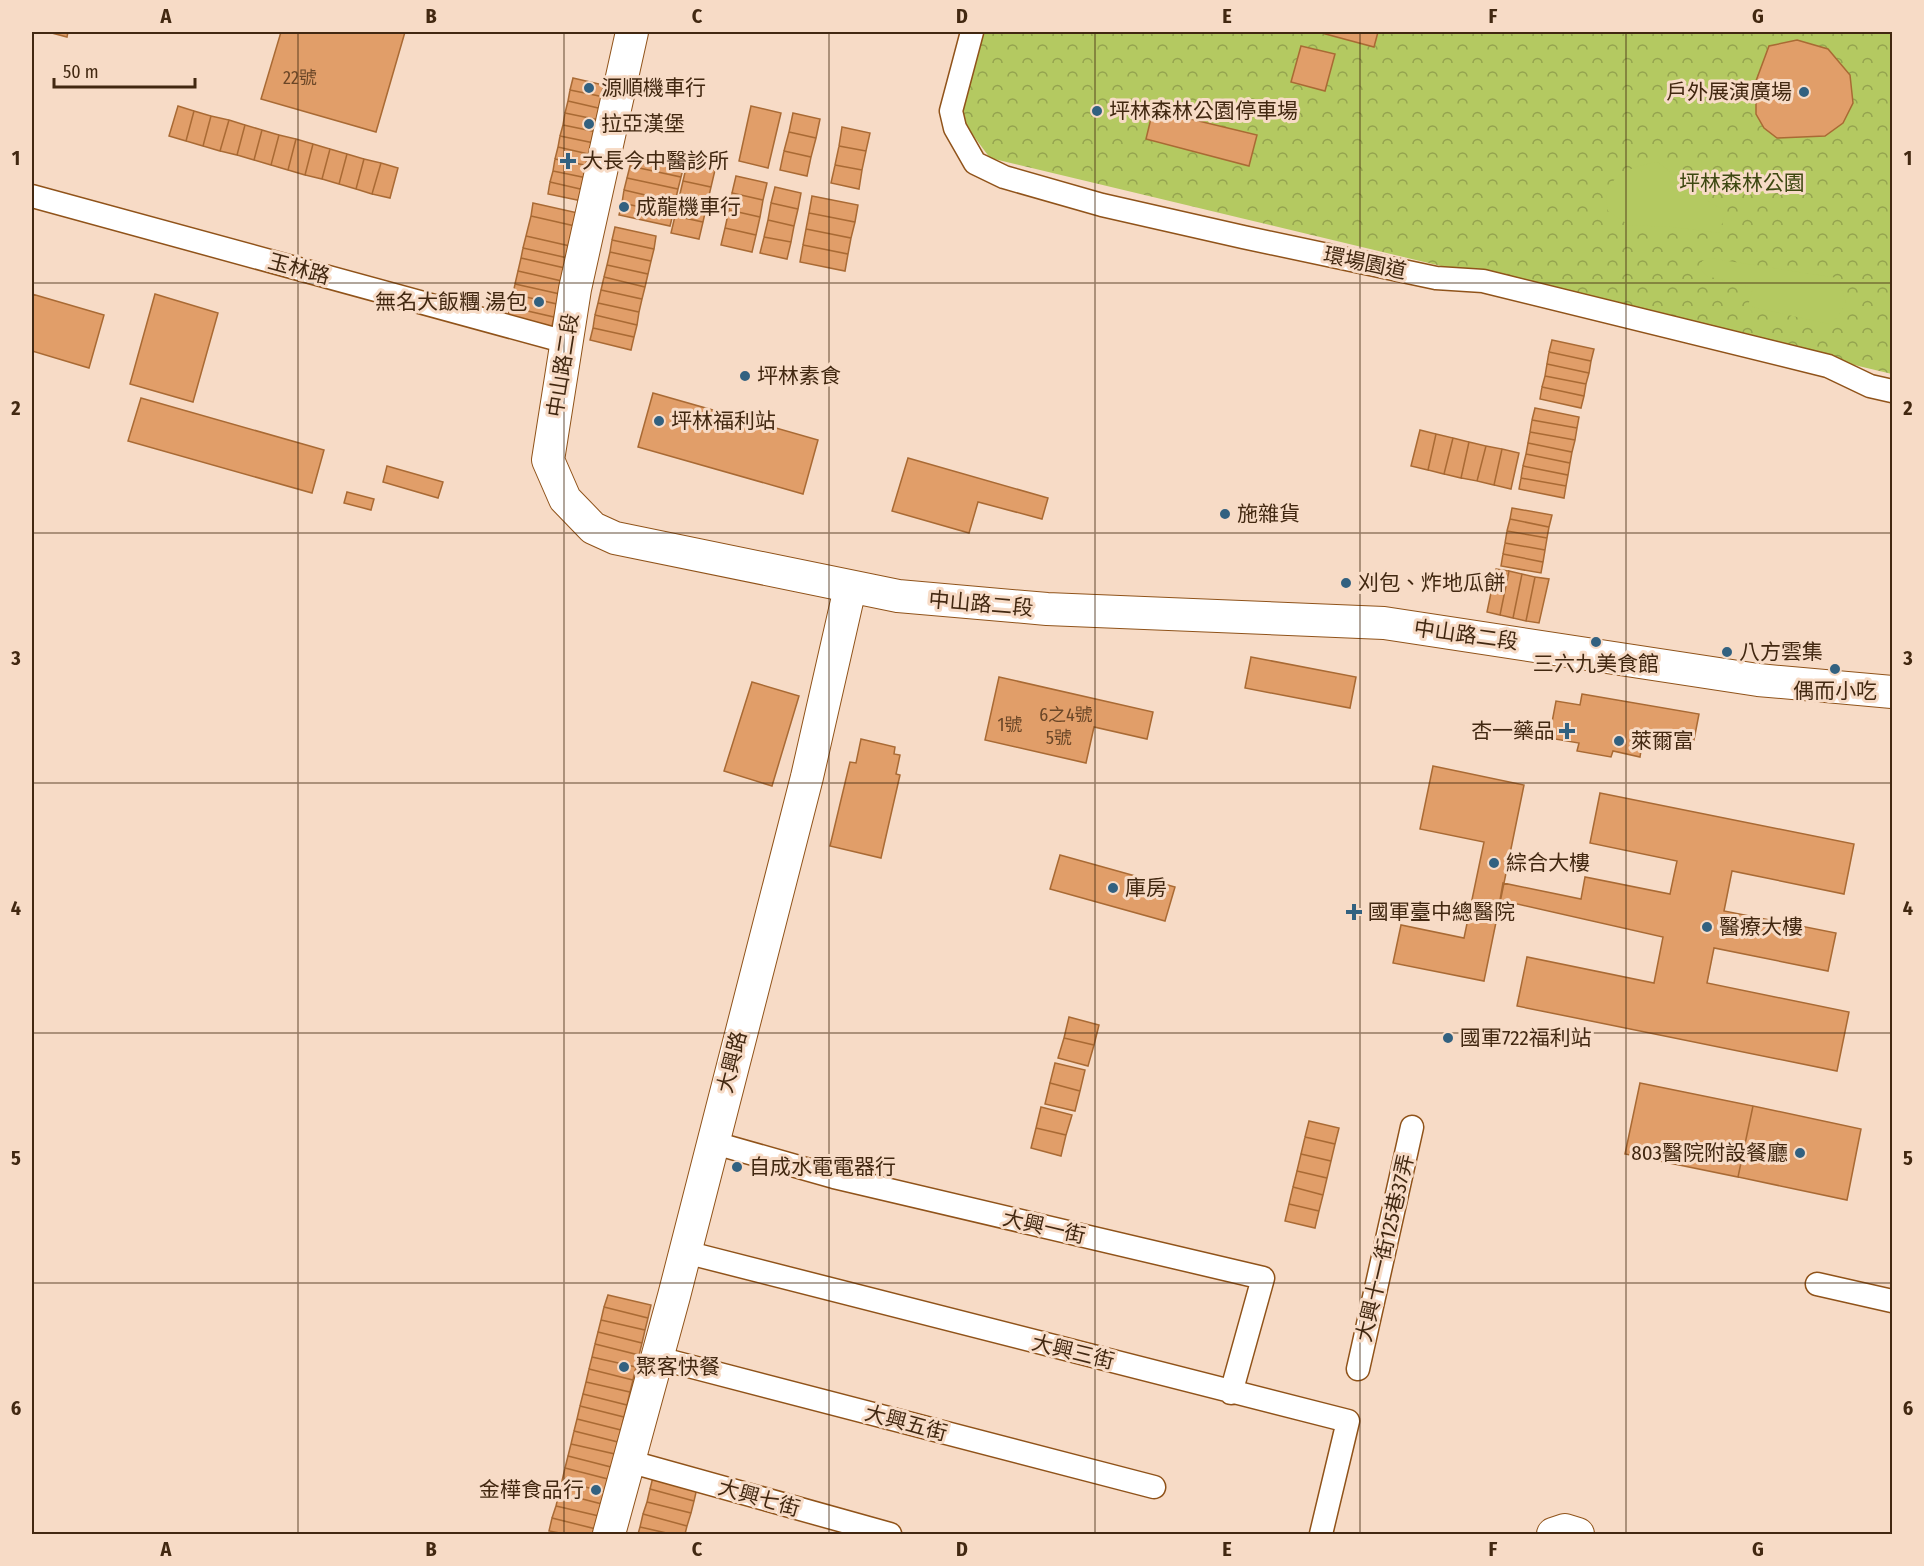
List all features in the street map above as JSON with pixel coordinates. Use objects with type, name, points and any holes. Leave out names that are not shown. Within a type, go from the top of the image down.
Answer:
[{"type":"main road","name":"中山路二段","points":[[632,32],[591,212],[566,342],[548,460],[565,500],[593,528],[615,538],[850,588],[898,596],[1047,609],[1384,623],[1758,680],[1893,692]]},
{"type":"main road","name":"大興路","points":[[609,1534],[658,1358],[711,1142],[807,777],[850,588]]},
{"type":"main road","points":[[1553,1534],[1564,1530],[1579,1534]]},
{"type":"street","name":"環場園道","points":[[972,32],[951,111],[955,128],[975,163],[1004,177],[1102,206],[1243,237],[1436,278],[1483,282],[1505,287],[1828,366],[1870,386],[1893,391]]},
{"type":"street","name":"玉林路","points":[[32,196],[566,342]]},
{"type":"street","name":"大興十一街125巷37弄","points":[[1358,1369],[1412,1127]]},
{"type":"street","name":"大興一街","points":[[711,1142],[845,1179],[1263,1278],[1231,1393]]},
{"type":"street","name":"大興三街","points":[[685,1252],[1348,1421],[1321,1534]]},
{"type":"street","points":[[1817,1284],[1893,1301]]},
{"type":"street","name":"大興五街","points":[[658,1358],[1154,1487]]},
{"type":"street","name":"大興七街","points":[[628,1461],[890,1534]]},
{"type":"green space","name":"坪林森林公園","points":[[983,32],[1892,32],[1892,374],[990,158],[967,127],[962,109]]},
{"type":"green space","points":[[1657,162],[1711,203],[1726,211],[1719,233],[1673,227],[1629,225],[1608,211],[1608,189],[1619,175],[1628,170]]},
{"type":"green space","points":[[1709,258],[1838,278],[1846,303],[1837,318],[1828,324],[1748,306],[1753,288],[1707,276],[1701,270],[1702,261]]},
{"type":"building","points":[[48,32],[68,32],[67,37]]},
{"type":"building","points":[[281,32],[405,32],[376,132],[261,99]]},
{"type":"building","points":[[1318,32],[1378,32],[1374,47]]},
{"type":"building","name":"戶外展演廣場","points":[[1797,40],[1828,49],[1850,75],[1853,103],[1843,123],[1825,136],[1777,138],[1764,128],[1756,114],[1756,81],[1769,46]]},
{"type":"building","points":[[1301,46],[1335,54],[1325,91],[1291,82]]},
{"type":"building","points":[[573,78],[612,87],[609,98],[570,90]]},
{"type":"building","points":[[570,90],[609,98],[607,110],[568,101]]},
{"type":"building","points":[[568,101],[607,110],[604,121],[565,113]]},
{"type":"building","points":[[178,106],[194,111],[186,141],[169,136]]},
{"type":"building","points":[[751,106],[781,113],[768,168],[739,161]]},
{"type":"building","points":[[1153,110],[1257,135],[1249,166],[1146,139]]},
{"type":"building","points":[[194,111],[211,116],[203,146],[186,141]]},
{"type":"building","points":[[565,113],[604,121],[602,133],[563,125]]},
{"type":"building","points":[[793,113],[820,119],[816,138],[789,132]]},
{"type":"building","points":[[211,116],[229,120],[220,151],[203,146]]},
{"type":"building","points":[[229,120],[245,125],[237,155],[220,151]]},
{"type":"building","points":[[245,125],[262,130],[254,160],[237,155]]},
{"type":"building","points":[[563,125],[602,133],[599,144],[560,136]]},
{"type":"building","points":[[842,127],[870,133],[866,151],[839,146]]},
{"type":"building","points":[[262,130],[279,135],[271,165],[254,160]]},
{"type":"building","points":[[789,132],[816,138],[811,157],[784,151]]},
{"type":"building","points":[[279,135],[296,139],[288,170],[271,165]]},
{"type":"building","points":[[560,136],[599,144],[597,156],[558,147]]},
{"type":"building","points":[[296,139],[313,144],[305,175],[288,170]]},
{"type":"building","points":[[313,144],[330,149],[322,179],[305,175]]},
{"type":"building","points":[[839,146],[866,151],[862,170],[835,165]]},
{"type":"building","points":[[558,147],[597,156],[594,167],[555,159]]},
{"type":"building","points":[[330,149],[347,154],[339,184],[322,179]]},
{"type":"building","points":[[784,151],[811,157],[807,176],[780,170]]},
{"type":"building","points":[[633,153],[684,165],[681,177],[630,166]]},
{"type":"building","points":[[347,154],[364,159],[356,189],[339,184]]},
{"type":"building","points":[[364,159],[381,163],[372,194],[356,189]]},
{"type":"building","points":[[555,159],[594,167],[592,179],[553,171]]},
{"type":"building","points":[[381,163],[398,168],[390,198],[372,194]]},
{"type":"building","points":[[687,164],[715,170],[711,187],[683,181]]},
{"type":"building","points":[[835,165],[862,170],[859,189],[831,183]]},
{"type":"building","points":[[630,166],[681,177],[678,189],[627,178]]},
{"type":"building","points":[[553,171],[592,179],[589,191],[550,182]]},
{"type":"building","points":[[736,176],[767,183],[763,200],[732,193]]},
{"type":"building","points":[[627,178],[678,189],[675,202],[624,190]]},
{"type":"building","points":[[683,181],[711,187],[707,204],[679,198]]},
{"type":"building","points":[[550,182],[589,191],[587,202],[548,194]]},
{"type":"building","points":[[775,187],[801,193],[798,209],[771,203]]},
{"type":"building","points":[[624,190],[675,202],[673,214],[622,203]]},
{"type":"building","points":[[732,193],[763,200],[760,217],[729,210]]},
{"type":"building","points":[[812,196],[858,205],[855,222],[809,213]]},
{"type":"building","points":[[679,198],[707,204],[703,222],[675,216]]},
{"type":"building","points":[[533,203],[578,213],[575,226],[531,216]]},
{"type":"building","points":[[622,203],[673,214],[670,226],[619,215]]},
{"type":"building","points":[[771,203],[798,209],[794,226],[768,220]]},
{"type":"building","points":[[729,210],[760,217],[756,235],[725,228]]},
{"type":"building","points":[[809,213],[855,222],[851,238],[806,229]]},
{"type":"building","points":[[531,216],[575,226],[570,246],[526,236]]},
{"type":"building","points":[[675,216],[703,222],[699,239],[671,233]]},
{"type":"building","points":[[768,220],[794,226],[791,242],[764,237]]},
{"type":"building","points":[[615,227],[656,236],[654,249],[612,240]]},
{"type":"building","points":[[725,228],[756,235],[752,252],[721,245]]},
{"type":"building","points":[[806,229],[851,238],[848,254],[803,245]]},
{"type":"building","points":[[526,236],[570,246],[568,258],[523,248]]},
{"type":"building","points":[[764,237],[791,242],[787,259],[760,253]]},
{"type":"building","points":[[612,240],[654,249],[651,261],[610,252]]},
{"type":"building","points":[[803,245],[848,254],[845,271],[800,262]]},
{"type":"building","points":[[523,248],[568,258],[565,268],[521,258]]},
{"type":"building","points":[[610,252],[651,261],[648,274],[607,265]]},
{"type":"building","points":[[521,258],[565,268],[562,281],[518,271]]},
{"type":"building","points":[[607,265],[648,274],[645,287],[604,277]]},
{"type":"building","points":[[518,271],[562,281],[560,294],[515,284]]},
{"type":"building","points":[[604,277],[645,287],[642,299],[601,290]]},
{"type":"building","points":[[515,284],[560,294],[557,304],[513,294]]},
{"type":"building","points":[[601,290],[642,299],[639,312],[598,303]]},
{"type":"building","points":[[32,294],[104,315],[89,368],[32,351]]},
{"type":"building","points":[[155,294],[218,313],[193,402],[130,384]]},
{"type":"building","points":[[513,294],[557,304],[554,317],[510,307]]},
{"type":"building","points":[[598,303],[639,312],[637,325],[595,315]]},
{"type":"building","points":[[510,307],[554,317],[551,330],[507,320]]},
{"type":"building","points":[[595,315],[637,325],[634,337],[593,328]]},
{"type":"building","points":[[593,328],[634,337],[631,350],[590,340]]},
{"type":"building","points":[[1552,340],[1594,349],[1591,361],[1549,352]]},
{"type":"building","points":[[1549,352],[1591,361],[1589,373],[1547,364]]},
{"type":"building","points":[[1547,364],[1589,373],[1586,384],[1545,376]]},
{"type":"building","points":[[1545,376],[1586,384],[1584,396],[1542,387]]},
{"type":"building","points":[[1542,387],[1584,396],[1581,408],[1540,399]]},
{"type":"building","points":[[653,393],[818,440],[803,494],[638,447]]},
{"type":"building","points":[[141,398],[324,450],[312,493],[128,441]]},
{"type":"building","points":[[1535,408],[1579,417],[1577,428],[1532,420]]},
{"type":"building","points":[[1532,420],[1577,428],[1575,440],[1530,432]]},
{"type":"building","points":[[1420,430],[1436,434],[1428,470],[1411,466]]},
{"type":"building","points":[[1530,432],[1575,440],[1572,452],[1528,443]]},
{"type":"building","points":[[1436,434],[1453,438],[1444,474],[1428,470]]},
{"type":"building","points":[[1453,438],[1469,442],[1461,478],[1444,474]]},
{"type":"building","points":[[1469,442],[1486,446],[1477,481],[1461,478]]},
{"type":"building","points":[[1528,443],[1572,452],[1570,463],[1526,454]]},
{"type":"building","points":[[1486,446],[1502,449],[1494,485],[1477,481]]},
{"type":"building","points":[[1502,449],[1519,453],[1511,489],[1494,485]]},
{"type":"building","points":[[1526,454],[1570,463],[1568,475],[1523,466]]},
{"type":"building","points":[[908,458],[1048,498],[1042,519],[978,502],[969,533],[892,511]]},
{"type":"building","points":[[387,466],[443,482],[438,498],[383,482]]},
{"type":"building","points":[[1523,466],[1568,475],[1566,486],[1521,478]]},
{"type":"building","points":[[1521,478],[1566,486],[1564,498],[1519,489]]},
{"type":"building","points":[[347,492],[374,499],[371,510],[344,503]]},
{"type":"building","points":[[1512,508],[1552,515],[1549,527],[1510,519]]},
{"type":"building","points":[[1510,519],[1549,527],[1547,538],[1507,531]]},
{"type":"building","points":[[1507,531],[1547,538],[1545,550],[1505,543]]},
{"type":"building","points":[[1505,543],[1545,550],[1543,562],[1503,554]]},
{"type":"building","points":[[1503,554],[1543,562],[1541,573],[1501,566]]},
{"type":"building","points":[[1496,569],[1509,571],[1500,615],[1487,612]]},
{"type":"building","points":[[1509,571],[1522,574],[1513,618],[1500,615]]},
{"type":"building","points":[[1522,574],[1535,577],[1526,621],[1513,618]]},
{"type":"building","points":[[1535,577],[1549,579],[1539,623],[1526,621]]},
{"type":"building","points":[[1251,657],[1356,677],[1350,708],[1245,688]]},
{"type":"building","points":[[999,677],[1153,712],[1147,739],[1094,727],[1086,763],[985,740]]},
{"type":"building","points":[[752,682],[799,696],[772,786],[724,771]]},
{"type":"building","points":[[1582,694],[1699,714],[1694,740],[1644,731],[1640,757],[1613,751],[1611,757],[1577,751],[1579,743],[1549,738],[1556,701],[1580,705]]},
{"type":"building","points":[[861,739],[895,747],[894,754],[900,755],[896,774],[900,775],[881,858],[830,846],[850,762],[856,763]]},
{"type":"building","name":"綜合大樓","points":[[1433,766],[1524,785],[1484,981],[1393,963],[1401,925],[1464,938],[1484,842],[1420,829]]},
{"type":"building","name":"醫療大樓","points":[[1600,793],[1854,844],[1844,894],[1732,871],[1724,911],[1836,933],[1828,971],[1714,948],[1707,983],[1849,1012],[1837,1071],[1517,1006],[1527,957],[1654,983],[1663,937],[1500,900],[1503,883],[1581,899],[1585,877],[1670,894],[1677,861],[1590,843]]},
{"type":"building","name":"庫房","points":[[1060,855],[1175,887],[1165,921],[1050,889]]},
{"type":"building","points":[[1069,1017],[1099,1025],[1094,1045],[1064,1038]]},
{"type":"building","points":[[1064,1038],[1094,1045],[1088,1066],[1058,1058]]},
{"type":"building","points":[[1055,1063],[1085,1070],[1080,1091],[1050,1083]]},
{"type":"building","points":[[1050,1083],[1080,1091],[1075,1111],[1045,1104]]},
{"type":"building","points":[[1640,1083],[1753,1106],[1738,1177],[1625,1154]]},
{"type":"building","name":"803醫院附設餐廳","points":[[1753,1106],[1861,1129],[1847,1200],[1738,1177]]},
{"type":"building","points":[[1041,1107],[1072,1115],[1066,1135],[1036,1128]]},
{"type":"building","points":[[1309,1121],[1339,1128],[1335,1144],[1305,1137]]},
{"type":"building","points":[[1036,1128],[1066,1135],[1061,1156],[1031,1148]]},
{"type":"building","points":[[1305,1137],[1335,1144],[1331,1161],[1301,1154]]},
{"type":"building","points":[[1301,1154],[1331,1161],[1327,1178],[1297,1171]]},
{"type":"building","points":[[1297,1171],[1327,1178],[1323,1195],[1293,1187]]},
{"type":"building","points":[[1293,1187],[1323,1195],[1319,1211],[1289,1204]]},
{"type":"building","points":[[1289,1204],[1319,1211],[1315,1228],[1285,1221]]},
{"type":"building","points":[[608,1295],[651,1305],[648,1318],[604,1307]]},
{"type":"building","points":[[604,1307],[648,1318],[645,1330],[601,1320]]},
{"type":"building","points":[[601,1320],[645,1330],[642,1343],[598,1332]]},
{"type":"building","points":[[598,1332],[642,1343],[639,1355],[595,1344]]},
{"type":"building","points":[[595,1344],[639,1355],[636,1367],[592,1357]]},
{"type":"building","points":[[592,1357],[636,1367],[633,1380],[589,1369]]},
{"type":"building","points":[[589,1369],[633,1380],[630,1392],[586,1382]]},
{"type":"building","points":[[586,1382],[630,1392],[627,1405],[583,1394]]},
{"type":"building","points":[[583,1394],[627,1405],[624,1417],[580,1406]]},
{"type":"building","points":[[580,1406],[624,1417],[621,1430],[577,1419]]},
{"type":"building","points":[[577,1419],[621,1430],[618,1442],[574,1431]]},
{"type":"building","points":[[574,1431],[618,1442],[615,1454],[571,1444]]},
{"type":"building","points":[[571,1444],[615,1454],[611,1467],[568,1456]]},
{"type":"building","points":[[568,1456],[611,1467],[608,1479],[565,1468]]},
{"type":"building","points":[[565,1468],[608,1479],[605,1492],[562,1481]]},
{"type":"building","points":[[653,1477],[697,1488],[694,1501],[650,1489]]},
{"type":"building","points":[[562,1481],[605,1492],[602,1504],[559,1493]]},
{"type":"building","points":[[650,1489],[694,1501],[691,1513],[647,1502]]},
{"type":"building","points":[[559,1493],[602,1504],[599,1516],[556,1506]]},
{"type":"building","points":[[647,1502],[691,1513],[687,1526],[643,1514]]},
{"type":"building","points":[[556,1506],[599,1516],[596,1529],[552,1518]]},
{"type":"building","points":[[643,1514],[687,1526],[685,1534],[671,1534],[640,1527]]},
{"type":"building","points":[[552,1518],[596,1529],[595,1534],[565,1534],[549,1531]]},
{"type":"building","points":[[640,1527],[671,1534],[638,1534]]},
{"type":"place","name":"源順機車行","points":[[589,88]]},
{"type":"place","name":"戶外展演廣場","points":[[1804,92]]},
{"type":"place","name":"坪林森林公園停車場","points":[[1097,111]]},
{"type":"place","name":"拉亞漢堡","points":[[589,124]]},
{"type":"place","name":"大長今中醫診所","points":[[568,161]]},
{"type":"place","name":"成龍機車行","points":[[624,207]]},
{"type":"place","name":"無名大飯糰 湯包","points":[[539,302]]},
{"type":"place","name":"坪林素食","points":[[745,376]]},
{"type":"place","name":"坪林福利站","points":[[659,421]]},
{"type":"place","name":"施雜貨","points":[[1225,514]]},
{"type":"place","name":"刈包、炸地瓜餅","points":[[1346,583]]},
{"type":"place","name":"三六九美食館","points":[[1596,642]]},
{"type":"place","name":"八方雲集","points":[[1727,652]]},
{"type":"place","name":"偶而小吃","points":[[1835,669]]},
{"type":"place","name":"杏一藥品","points":[[1567,731]]},
{"type":"place","name":"萊爾富","points":[[1619,741]]},
{"type":"place","name":"綜合大樓","points":[[1494,863]]},
{"type":"place","name":"庫房","points":[[1113,888]]},
{"type":"place","name":"國軍臺中總醫院","points":[[1354,912]]},
{"type":"place","name":"醫療大樓","points":[[1707,927]]},
{"type":"place","name":"國軍722福利站","points":[[1448,1038]]},
{"type":"place","name":"803醫院附設餐廳","points":[[1800,1153]]},
{"type":"place","name":"自成水電電器行","points":[[737,1167]]},
{"type":"place","name":"聚客快餐","points":[[624,1367]]},
{"type":"place","name":"金樺食品行","points":[[596,1490]]}]
